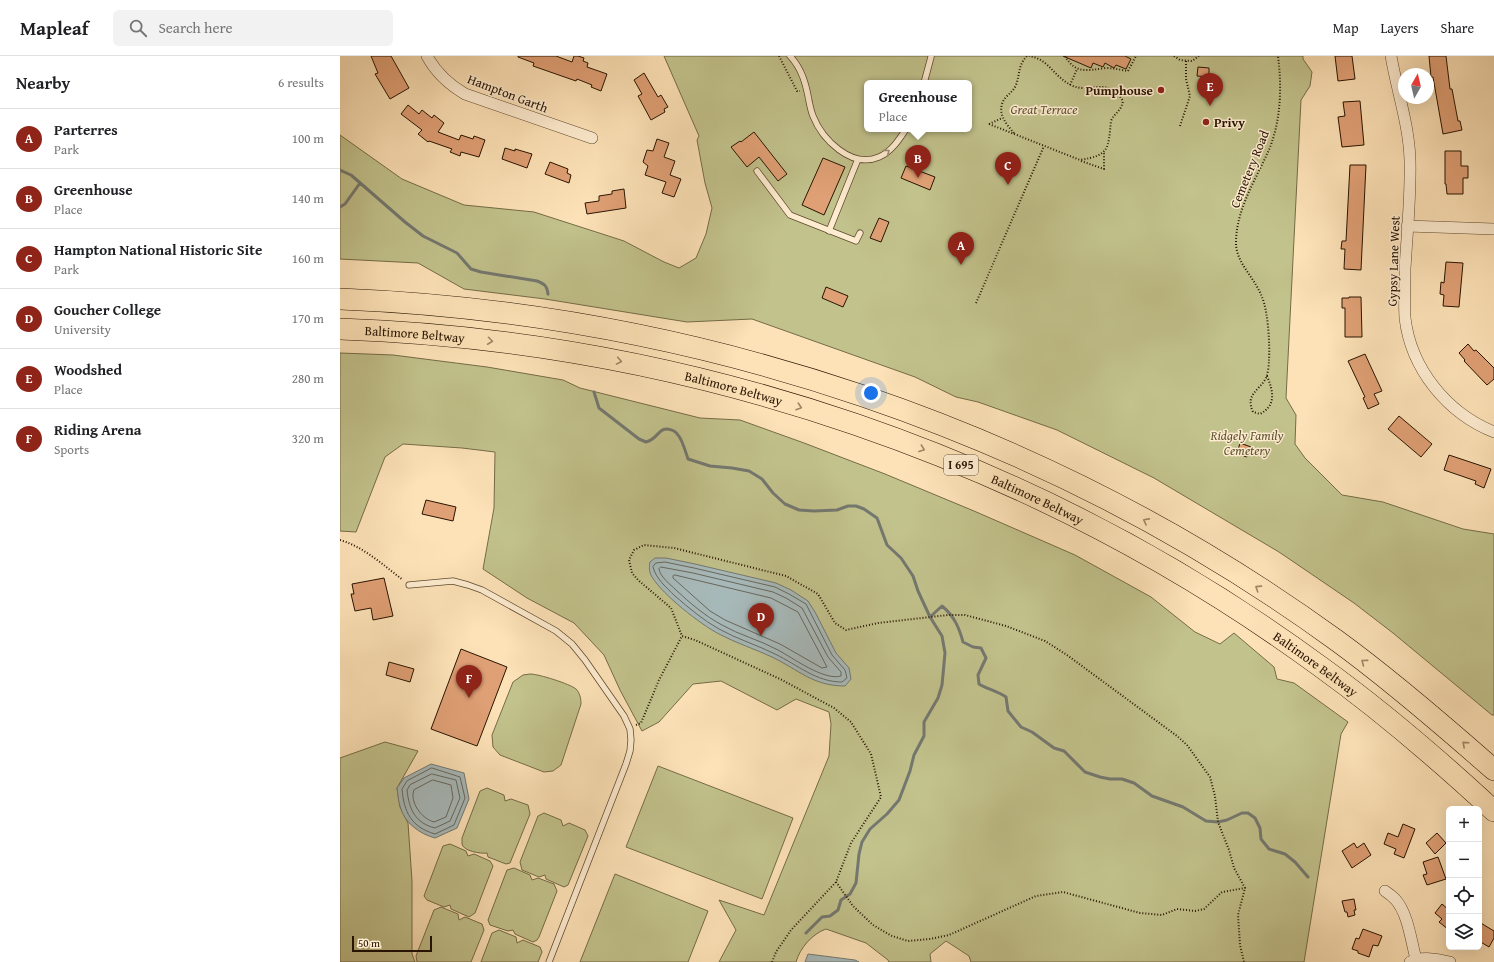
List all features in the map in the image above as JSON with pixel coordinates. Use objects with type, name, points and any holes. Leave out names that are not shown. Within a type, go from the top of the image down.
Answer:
[{"type":"highway","name":"I 695","points":[[340,299],[384,301],[463,308],[552,319],[637,334],[724,354],[796,374],[859,394],[949,428],[1021,458],[1093,492],[1162,529],[1230,570],[1316,627],[1377,671],[1452,732],[1494,770]]},
{"type":"highway","name":"Baltimore Beltway","points":[[340,329],[460,337],[548,349],[631,363],[715,383],[852,423],[940,456],[1010,485],[1079,518],[1148,555],[1216,596],[1313,661],[1358,694],[1435,757],[1494,811]]},
{"type":"street","name":"Hampton Garth","points":[[427,56],[443,78],[451,86],[465,94],[592,138]]},
{"type":"street","name":"Gypsy Lane West","points":[[1391,56],[1408,137],[1410,168],[1405,307],[1407,327],[1412,348],[1429,380],[1447,402],[1459,413],[1484,428],[1494,432]]},
{"type":"street","points":[[1407,226],[1494,229]]},
{"type":"street","points":[[1385,891],[1395,899],[1401,907],[1405,918],[1413,961],[1434,959],[1450,962]]},
{"type":"lane","points":[[790,56],[803,76],[813,116],[826,136],[837,149],[849,156],[858,159],[870,160],[879,157],[890,150],[904,132]]},
{"type":"lane","points":[[925,80],[931,57]]},
{"type":"lane","points":[[829,231],[858,159]]},
{"type":"lane","points":[[757,171],[790,214],[856,241],[860,233]]},
{"type":"lane","points":[[409,585],[453,581],[468,585],[482,590],[556,631],[572,644],[585,660],[624,716],[630,729],[630,752],[626,764],[549,962]]},
{"type":"path","points":[[780,56],[797,92],[807,88]]},
{"type":"path","points":[[1015,134],[1002,118],[1001,110],[1005,99],[1016,86],[1022,62],[1028,56],[1035,57],[1042,60],[1061,79],[1070,85],[1080,88],[1101,86],[1112,89],[1123,101],[1122,107],[1112,117],[1109,145],[1104,152],[1094,158],[1080,160]]},
{"type":"path","points":[[1065,56],[1069,63],[1085,71],[1108,68],[1128,71],[1136,56]]},
{"type":"path","points":[[1174,56],[1180,60],[1192,61],[1199,56]]},
{"type":"path","name":"Cemetery Road","points":[[1267,376],[1255,390],[1251,398],[1250,406],[1253,412],[1260,414],[1267,410],[1270,406],[1272,398],[1272,388],[1267,376],[1269,361],[1266,316],[1263,298],[1258,287],[1237,254],[1236,242],[1239,220],[1246,200],[1269,150],[1277,123],[1280,96],[1280,68],[1278,56]]},
{"type":"path","points":[[1180,126],[1190,96],[1186,79],[1186,60]]},
{"type":"path","points":[[1070,85],[1077,68]]},
{"type":"path","points":[[1002,118],[989,124],[1104,169],[1104,152]]},
{"type":"path","points":[[976,303],[1044,146]]},
{"type":"path","points":[[340,540],[350,543],[368,553],[409,585]]},
{"type":"path","points":[[630,729],[640,723],[659,680],[682,636],[671,608],[638,580],[632,573],[629,560],[634,550],[644,545],[674,548],[786,576],[818,594],[835,622],[846,630],[878,623],[942,615],[965,616],[1006,626],[1045,641],[1177,736],[1187,745],[1210,777],[1215,796],[1218,822],[1234,868],[1245,888],[1238,915],[1240,945],[1244,962]]},
{"type":"path","points":[[682,636],[695,640],[782,680],[828,704],[850,722],[871,754],[882,798],[851,844],[836,882],[791,930],[776,952],[772,962]]},
{"type":"path","points":[[836,882],[863,916],[873,925],[892,936],[908,941],[930,939],[949,935],[1036,896],[1063,892],[1140,913],[1162,916],[1177,909],[1195,911],[1204,910],[1222,892],[1245,888]]},
{"type":"green space","points":[[664,56],[1303,56],[1303,59],[1312,72],[1310,86],[1301,100],[1286,398],[1296,415],[1295,444],[1305,458],[1342,495],[1383,502],[1463,529],[1494,534],[1494,715],[1492,715],[1393,633],[1354,603],[1279,552],[1154,478],[1057,430],[978,402],[956,397],[915,377],[752,319],[687,322],[545,299],[464,289],[418,263],[340,259],[340,135],[402,179],[464,205],[534,212],[624,241],[664,262],[679,268],[696,258],[706,234],[712,208],[705,183],[697,140],[699,136]]},
{"type":"green space","points":[[340,353],[393,355],[487,367],[563,380],[580,388],[700,418],[740,420],[885,474],[1075,555],[1151,597],[1195,632],[1220,644],[1234,633],[1274,667],[1277,679],[1294,683],[1348,722],[1341,734],[1304,962],[971,962],[969,956],[946,941],[930,954],[931,962],[889,962],[866,943],[826,929],[816,934],[807,942],[800,952],[796,962],[719,962],[736,930],[719,900],[764,915],[829,756],[831,724],[829,712],[796,699],[777,710],[721,681],[693,684],[659,722],[642,731],[620,690],[604,655],[574,623],[527,598],[483,569],[494,508],[495,452],[403,444],[385,457],[356,532],[340,531]]},
{"type":"green space","points":[[530,674],[547,677],[573,687],[576,689],[580,698],[581,704],[561,765],[553,771],[544,772],[500,755],[493,747],[492,735],[513,682],[523,675]]},
{"type":"green space","points":[[385,742],[418,751],[397,788],[400,807],[408,823],[412,881],[412,954],[415,962],[340,962],[340,758]]},
{"type":"green space","points":[[658,766],[793,818],[762,899],[626,847]]},
{"type":"green space","points":[[487,788],[504,795],[505,801],[511,799],[528,805],[530,814],[510,863],[506,864],[488,857],[487,853],[469,850],[462,844],[462,838],[480,791]]},
{"type":"green space","points":[[544,813],[561,820],[563,826],[569,823],[585,830],[588,836],[568,885],[564,887],[546,879],[545,875],[539,877],[522,870],[520,862],[538,816]]},
{"type":"green space","points":[[450,844],[466,851],[468,856],[474,854],[490,861],[493,866],[475,913],[469,917],[451,909],[450,905],[444,907],[427,900],[424,896],[443,846]]},
{"type":"green space","points":[[514,868],[530,875],[532,880],[538,878],[554,884],[557,891],[539,937],[533,942],[515,934],[513,930],[508,931],[490,925],[488,920],[507,870]]},
{"type":"green space","points":[[615,874],[708,911],[688,962],[580,962]]},
{"type":"green space","points":[[441,907],[458,914],[459,920],[465,917],[482,924],[484,930],[471,962],[417,962],[416,956],[434,910]]},
{"type":"green space","points":[[499,930],[516,937],[517,943],[523,940],[540,947],[542,952],[538,962],[481,962],[492,933]]},
{"type":"water","points":[[655,558],[666,558],[776,583],[791,590],[808,601],[836,653],[849,668],[851,679],[845,686],[815,680],[772,657],[719,634],[682,608],[657,584],[650,573],[650,562]]},
{"type":"water","points":[[431,764],[464,773],[469,799],[457,828],[435,838],[418,831],[405,818],[399,804],[397,788],[404,778]]},
{"type":"water","points":[[808,954],[855,960],[859,962],[805,962]]},
{"type":"building","points":[[371,56],[391,56],[409,88],[390,99],[375,74],[378,73]]},
{"type":"building","points":[[518,56],[556,56],[572,62],[574,56],[578,56],[584,58],[583,61],[588,63],[587,67],[607,74],[601,91],[591,87],[592,85],[577,79],[576,81],[533,66],[534,63]]},
{"type":"building","points":[[1063,56],[1125,56],[1131,59],[1126,69],[1116,65],[1114,68],[1105,63],[1103,67],[1093,63],[1091,68]]},
{"type":"building","points":[[1335,56],[1352,56],[1355,79],[1338,81]]},
{"type":"building","points":[[1429,56],[1446,56],[1450,89],[1452,89],[1458,121],[1460,121],[1462,130],[1443,134],[1434,83],[1434,68],[1430,68]]},
{"type":"building","points":[[1198,67],[1209,68],[1209,77],[1197,76]]},
{"type":"building","points":[[644,73],[658,97],[661,95],[668,107],[664,109],[665,112],[651,120],[638,96],[642,94],[634,80]]},
{"type":"building","points":[[1360,101],[1364,145],[1342,147],[1338,117],[1345,116],[1343,102]]},
{"type":"building","points":[[408,105],[419,114],[422,110],[432,118],[434,115],[444,123],[438,132],[459,140],[461,135],[473,139],[474,136],[485,140],[479,157],[461,152],[460,156],[450,152],[452,149],[429,141],[428,142],[418,134],[422,130],[401,114]]},
{"type":"building","points":[[754,132],[787,174],[778,181],[759,157],[747,167],[731,147],[740,141],[741,142]]},
{"type":"building","points":[[657,139],[669,143],[664,157],[675,161],[670,175],[681,179],[674,197],[662,193],[666,182],[645,175],[648,166],[643,162],[647,150],[653,151]]},
{"type":"building","points":[[505,148],[532,154],[527,168],[502,159]]},
{"type":"building","points":[[1445,151],[1461,151],[1461,166],[1468,166],[1468,178],[1463,178],[1463,194],[1447,194],[1445,184]]},
{"type":"building","points":[[823,158],[845,167],[824,215],[802,205]]},
{"type":"building","points":[[550,162],[568,169],[567,173],[571,175],[569,183],[545,174]]},
{"type":"building","points":[[1350,165],[1366,165],[1361,270],[1344,269],[1345,249],[1341,249],[1342,241],[1346,241]]},
{"type":"building","points":[[906,166],[935,177],[930,190],[901,178]]},
{"type":"building","points":[[624,189],[626,208],[587,214],[585,203],[599,201],[599,196],[612,194],[612,191]]},
{"type":"building","points":[[879,218],[889,222],[881,242],[870,238]]},
{"type":"building","points":[[1446,262],[1463,263],[1459,307],[1443,306],[1444,295],[1440,294],[1441,282],[1444,283]]},
{"type":"building","points":[[826,287],[848,296],[843,307],[822,298]]},
{"type":"building","points":[[1361,297],[1362,337],[1345,337],[1345,308],[1342,308],[1342,298]]},
{"type":"building","points":[[1468,344],[1494,368],[1494,379],[1487,385],[1464,361],[1465,360],[1459,353]]},
{"type":"building","points":[[1365,354],[1382,391],[1374,394],[1379,404],[1368,409],[1363,398],[1365,397],[1348,361]]},
{"type":"building","points":[[1399,416],[1432,444],[1421,457],[1388,429]]},
{"type":"building","points":[[1240,443],[1251,447],[1247,457],[1237,454]]},
{"type":"building","points":[[1449,455],[1491,469],[1484,488],[1475,484],[1476,481],[1444,470]]},
{"type":"building","points":[[426,500],[456,507],[453,521],[422,514]]},
{"type":"building","points":[[384,578],[393,616],[373,620],[371,608],[355,611],[351,594],[354,594],[352,584]]},
{"type":"building","points":[[461,649],[507,667],[477,746],[431,729]]},
{"type":"building","points":[[389,662],[414,669],[410,682],[386,675]]},
{"type":"building","points":[[1403,824],[1415,829],[1404,858],[1394,854],[1396,849],[1384,844],[1388,833],[1398,837]]},
{"type":"building","points":[[1437,833],[1446,843],[1435,854],[1426,843]]},
{"type":"building","points":[[1354,843],[1357,848],[1364,843],[1371,855],[1352,868],[1342,851]]},
{"type":"building","points":[[1438,857],[1446,879],[1427,885],[1423,875],[1427,874],[1423,862]]},
{"type":"building","points":[[1354,899],[1356,910],[1354,910],[1355,915],[1348,917],[1342,901]]},
{"type":"building","points":[[1442,904],[1446,907],[1446,928],[1439,922],[1442,919],[1435,913]]},
{"type":"building","points":[[1482,924],[1494,931],[1494,938],[1489,947],[1482,943]]},
{"type":"building","points":[[1363,929],[1382,936],[1378,946],[1373,945],[1369,957],[1352,949],[1356,938],[1359,939]]},
{"type":"waterway","points":[[340,170],[351,175],[423,236],[457,253],[471,269],[537,281],[545,286],[548,294]]},
{"type":"waterway","points":[[340,207],[345,204],[360,183]]},
{"type":"waterway","points":[[594,392],[599,408],[639,439],[646,442],[653,439],[663,430],[673,430],[677,433],[681,440],[688,459],[710,466],[749,471],[762,479],[773,493],[785,504],[799,510],[814,511],[837,510],[848,506],[856,506],[864,509],[877,518],[887,545],[901,558],[913,576],[930,617],[942,606],[956,622],[963,642],[973,647],[981,648],[986,658],[978,675],[979,684],[1006,697],[1008,711],[1021,727],[1032,732],[1054,748],[1064,751],[1085,772],[1100,777],[1122,779],[1134,783],[1152,796],[1183,807],[1206,821],[1218,822],[1227,820],[1242,813],[1248,813],[1255,818],[1260,828],[1261,839],[1269,849],[1285,854],[1295,862],[1308,877]]},
{"type":"waterway","points":[[806,933],[822,917],[830,916],[838,910],[841,900],[850,894],[856,883],[859,854],[862,842],[870,829],[887,814],[899,800],[910,771],[914,755],[924,736],[924,722],[938,698],[942,685],[945,653],[942,636],[930,617]]},
{"type":"place","name":"Pumphouse","points":[[1161,90]]},
{"type":"place","name":"Woodshed","points":[[1210,106]]},
{"type":"place","name":"Privy","points":[[1206,122]]},
{"type":"place","name":"Greenhouse","points":[[918,178]]},
{"type":"place","name":"Hampton National Historic Site","points":[[1008,185]]},
{"type":"place","name":"Parterres","points":[[961,265]]},
{"type":"place","name":"Goucher College","points":[[761,636]]},
{"type":"place","name":"Riding Arena","points":[[469,698]]},
{"type":"park label","name":"Great Terrace","points":[[1044,109]]},
{"type":"park label","name":"Ridgely Family Cemetery","points":[[1247,442]]}]
